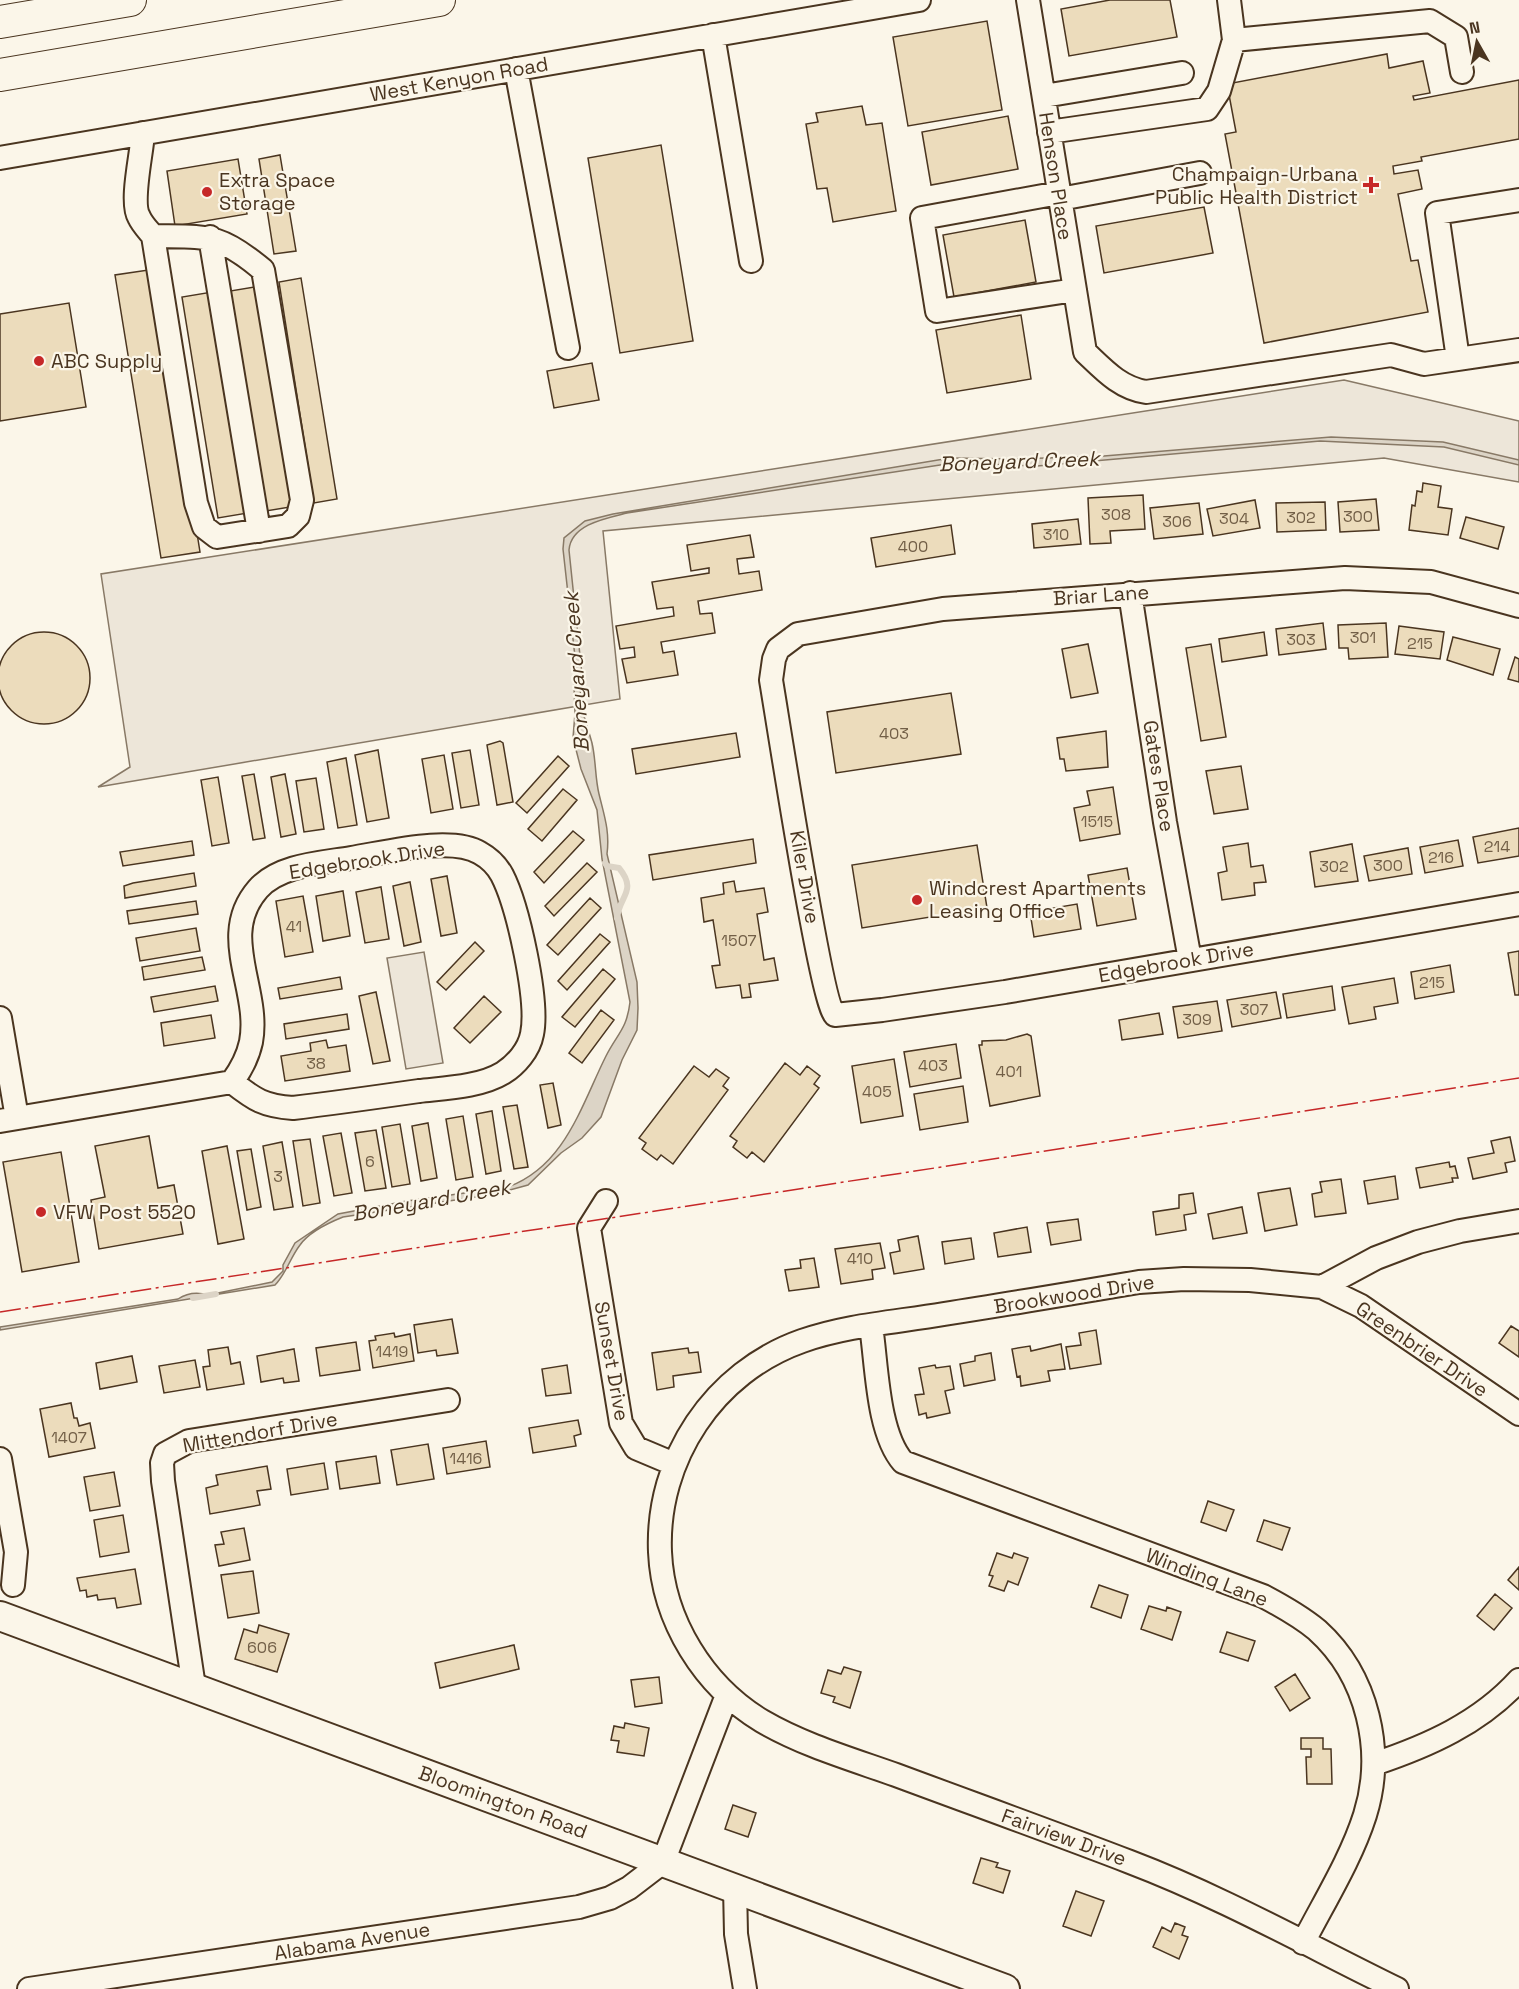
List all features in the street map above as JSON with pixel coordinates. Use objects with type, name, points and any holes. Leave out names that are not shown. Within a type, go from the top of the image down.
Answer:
[{"type":"highway","points":[[0,22],[130,0]]},
{"type":"highway","points":[[0,75],[440,0]]},
{"type":"main road","name":"Bloomington Road","points":[[7,1618],[1005,1989]]},
{"type":"street","name":"West Kenyon Road","points":[[0,158],[919,0]]},
{"type":"street","name":"Henson Place","points":[[1028,0],[1085,352],[1111,377],[1132,390],[1146,392],[1391,355],[1424,364],[1458,359]]},
{"type":"street","points":[[1049,132],[1207,109],[1219,91],[1234,40],[1229,0]]},
{"type":"street","points":[[1234,40],[1430,21],[1456,37],[1462,72]]},
{"type":"street","points":[[713,35],[751,261]]},
{"type":"street","points":[[516,69],[568,348]]},
{"type":"street","points":[[1044,96],[1182,73]]},
{"type":"street","points":[[143,133],[140,173],[134,197],[138,216],[153,236],[196,503],[204,527],[217,537],[288,526],[298,516],[302,500],[263,270],[237,248],[210,237],[153,236]]},
{"type":"street","points":[[1075,290],[937,311],[922,218],[1200,173]]},
{"type":"street","points":[[1519,200],[1437,213],[1458,359],[1519,350]]},
{"type":"street","points":[[210,237],[259,531]]},
{"type":"street","name":"Briar Lane","points":[[782,739],[771,680],[774,659],[783,644],[798,634],[944,609],[1345,578],[1392,578],[1442,584],[1519,606]]},
{"type":"street","name":"Gates Place","points":[[1130,593],[1165,822],[1190,960]]},
{"type":"street","name":"Kiler Drive","points":[[782,739],[815,937],[827,998],[834,1013]]},
{"type":"street","name":"Edgebrook Drive","points":[[456,846],[478,852],[491,860],[501,874],[511,897],[522,941],[533,1009],[532,1035],[526,1049],[514,1064],[485,1081],[293,1108],[270,1107],[255,1101],[231,1082],[249,1052],[252,1039],[251,1014],[238,937],[240,920],[247,903],[268,880],[303,866],[405,849],[456,846]]},
{"type":"street","name":"Edgebrook Drive","points":[[834,1013],[841,1015],[882,1010],[1519,904]]},
{"type":"street","points":[[0,1018],[9,1119],[231,1082]]},
{"type":"street","name":"Sunset Drive","points":[[606,1201],[590,1228],[621,1423],[636,1448],[674,1464]]},
{"type":"street","points":[[1322,1287],[1376,1258],[1418,1242],[1460,1231],[1519,1221]]},
{"type":"street","name":"Brookwood Drive","points":[[674,1464],[690,1434],[712,1402],[730,1382],[756,1363],[806,1340],[871,1326],[1138,1282],[1184,1279],[1250,1280],[1322,1287]]},
{"type":"street","name":"Greenbrier Drive","points":[[1322,1287],[1361,1306],[1519,1414]]},
{"type":"street","name":"Winding Lane","points":[[871,1326],[887,1432],[894,1451],[903,1462],[1263,1596],[1293,1612],[1318,1631],[1338,1653],[1354,1680],[1367,1711],[1374,1764],[1364,1817],[1303,1943]]},
{"type":"street","name":"Mittendorf Drive","points":[[194,1687],[163,1481],[162,1463],[165,1454],[189,1441],[448,1400]]},
{"type":"street","points":[[0,1459],[16,1552],[6,1577],[16,1604],[7,1618]]},
{"type":"street","points":[[663,1862],[728,1695],[706,1672],[688,1646],[666,1590],[660,1557],[660,1528],[674,1464]]},
{"type":"street","points":[[1374,1764],[1407,1753],[1460,1728],[1491,1706],[1519,1680]]},
{"type":"street","name":"Fairview Drive","points":[[728,1695],[762,1720],[786,1733],[1184,1883],[1397,1989]]},
{"type":"street","name":"Alabama Avenue","points":[[29,1989],[579,1907],[610,1898],[629,1888],[663,1862]]},
{"type":"street","points":[[735,1887],[736,1934],[745,1989]]},
{"type":"shaded area","points":[[1344,380],[1519,421],[1519,482],[1384,458],[603,531],[620,699],[98,787],[130,767],[101,574]]},
{"type":"shaded area","points":[[424,952],[443,1063],[406,1069],[387,958]]},
{"type":"water","points":[[1331,437],[1443,442],[1519,460],[1519,465],[1444,447],[1320,441],[1037,466],[953,463],[627,513],[600,520],[583,528],[571,541],[569,550],[582,675],[580,694],[584,718],[592,743],[598,788],[606,823],[607,854],[637,982],[638,1008],[637,1030],[622,1060],[601,1117],[582,1138],[561,1153],[528,1185],[495,1194],[343,1217],[325,1225],[304,1240],[275,1285],[0,1330],[0,1327],[178,1299],[185,1295],[208,1295],[272,1282],[283,1271],[283,1265],[295,1243],[338,1214],[407,1201],[508,1187],[528,1177],[544,1165],[557,1150],[579,1114],[606,1056],[624,1025],[630,1002],[602,859],[597,810],[581,769],[573,738],[574,686],[577,675],[563,549],[564,538],[585,521],[613,514],[950,458],[1016,459],[1104,456]]},
{"type":"building","points":[[1110,0],[1170,0],[1177,37],[1069,56],[1061,9]]},
{"type":"building","points":[[987,21],[1002,110],[908,126],[893,37]]},
{"type":"building","points":[[1387,54],[1389,68],[1423,61],[1430,93],[1413,96],[1414,100],[1519,80],[1519,139],[1421,157],[1422,161],[1393,166],[1394,174],[1418,170],[1422,189],[1398,194],[1411,261],[1418,260],[1428,312],[1264,343],[1225,134],[1236,132],[1227,84]]},
{"type":"building","points":[[862,106],[866,125],[882,123],[896,211],[833,222],[827,188],[817,189],[806,124],[818,122],[816,113]]},
{"type":"building","points":[[1008,116],[1018,169],[931,185],[922,132]]},
{"type":"building","points":[[661,145],[693,341],[620,353],[588,158]]},
{"type":"building","points":[[280,155],[296,251],[274,254],[259,159]]},
{"type":"building","name":"Extra Space Storage","points":[[238,159],[247,214],[175,226],[167,171]]},
{"type":"building","points":[[1204,207],[1213,253],[1104,273],[1096,226]]},
{"type":"building","points":[[1025,220],[1036,282],[954,297],[943,235]]},
{"type":"building","points":[[155,269],[200,552],[161,558],[115,275]]},
{"type":"building","points":[[301,278],[337,499],[314,503],[279,282]]},
{"type":"building","points":[[261,286],[296,506],[266,511],[230,291]]},
{"type":"building","points":[[212,292],[248,513],[218,518],[182,297]]},
{"type":"building","name":"ABC Supply","points":[[69,303],[86,407],[0,421],[0,314]]},
{"type":"building","points":[[1021,315],[1031,379],[947,393],[936,330]]},
{"type":"building","points":[[592,363],[599,400],[554,408],[547,371]]},
{"type":"building","points":[[1423,483],[1441,486],[1438,507],[1452,509],[1448,535],[1409,530],[1412,505],[1415,506],[1417,491],[1422,492]]},
{"type":"building","points":[[1143,495],[1145,529],[1110,531],[1111,543],[1090,544],[1088,498]]},
{"type":"building","points":[[1376,499],[1379,530],[1340,532],[1338,502]]},
{"type":"building","points":[[1255,500],[1260,528],[1213,536],[1207,509]]},
{"type":"building","points":[[1325,502],[1326,530],[1277,532],[1276,503]]},
{"type":"building","points":[[1199,503],[1203,534],[1154,539],[1150,508]]},
{"type":"building","points":[[1466,517],[1504,527],[1498,549],[1460,538]]},
{"type":"building","points":[[1078,519],[1081,544],[1034,548],[1032,524]]},
{"type":"building","points":[[951,525],[955,554],[876,567],[871,538]]},
{"type":"building","points":[[750,535],[754,557],[737,559],[739,574],[759,571],[762,590],[698,601],[700,614],[712,613],[715,633],[661,642],[663,653],[674,651],[678,675],[627,683],[622,659],[635,657],[634,647],[620,649],[616,626],[674,616],[673,607],[657,609],[652,582],[709,573],[709,568],[691,571],[687,545]]},
{"type":"building","points":[[1323,623],[1326,649],[1279,655],[1276,629]]},
{"type":"building","points":[[1386,623],[1388,657],[1349,659],[1348,648],[1339,648],[1338,625]]},
{"type":"building","points":[[1399,626],[1444,632],[1440,659],[1395,654]]},
{"type":"building","points":[[44,632],[70,640],[82,652],[90,678],[82,704],[70,716],[44,724],[18,716],[6,704],[-2,678],[6,652],[18,640]]},
{"type":"building","points":[[1264,632],[1267,655],[1222,662],[1219,639]]},
{"type":"building","points":[[1453,637],[1500,649],[1493,675],[1447,660]]},
{"type":"building","points":[[1088,644],[1098,693],[1071,698],[1062,649]]},
{"type":"building","points":[[1211,644],[1226,737],[1201,741],[1186,648]]},
{"type":"building","points":[[1515,657],[1519,659],[1519,682],[1508,679]]},
{"type":"building","points":[[951,693],[961,754],[836,773],[827,712]]},
{"type":"building","points":[[1106,731],[1108,767],[1066,771],[1064,759],[1060,759],[1057,738]]},
{"type":"building","points":[[736,733],[740,757],[636,774],[632,749]]},
{"type":"building","points":[[500,741],[503,743],[513,802],[497,805],[487,745]]},
{"type":"building","points":[[378,750],[389,818],[367,822],[355,755]]},
{"type":"building","points":[[470,750],[479,805],[461,808],[452,753]]},
{"type":"building","points":[[444,755],[453,809],[431,813],[422,759]]},
{"type":"building","points":[[558,756],[569,766],[527,813],[516,803]]},
{"type":"building","points":[[346,758],[357,825],[338,828],[327,762]]},
{"type":"building","points":[[1241,766],[1248,809],[1214,814],[1206,771]]},
{"type":"building","points":[[254,774],[265,838],[253,840],[242,776]]},
{"type":"building","points":[[285,774],[296,834],[281,837],[271,777]]},
{"type":"building","points":[[218,777],[229,843],[212,846],[201,780]]},
{"type":"building","points":[[316,778],[324,829],[304,832],[296,781]]},
{"type":"building","points":[[1113,787],[1120,834],[1080,841],[1074,808],[1090,805],[1087,791]]},
{"type":"building","points":[[563,789],[577,800],[542,841],[528,829]]},
{"type":"building","points":[[1519,828],[1519,856],[1478,863],[1473,837]]},
{"type":"building","points":[[573,831],[584,840],[544,883],[534,872]]},
{"type":"building","points":[[753,839],[756,863],[653,880],[649,855]]},
{"type":"building","points":[[1458,840],[1463,866],[1425,873],[1420,847]]},
{"type":"building","points":[[192,841],[194,855],[123,866],[120,852]]},
{"type":"building","points":[[1248,843],[1251,867],[1263,865],[1266,882],[1254,883],[1255,895],[1222,900],[1218,873],[1227,871],[1223,847]]},
{"type":"building","points":[[1352,844],[1358,881],[1315,887],[1310,852]]},
{"type":"building","points":[[977,845],[987,908],[862,928],[852,865]]},
{"type":"building","points":[[1408,848],[1412,874],[1369,881],[1364,856]]},
{"type":"building","points":[[587,863],[597,872],[554,916],[545,906]]},
{"type":"building","points":[[1127,868],[1136,919],[1097,926],[1088,875]]},
{"type":"building","points":[[194,873],[196,886],[125,898],[124,886]]},
{"type":"building","points":[[447,876],[457,933],[441,936],[431,879]]},
{"type":"building","points":[[734,881],[736,892],[764,888],[768,912],[757,914],[764,960],[774,958],[778,980],[749,984],[751,997],[742,998],[740,985],[716,988],[712,966],[720,965],[713,920],[704,922],[701,898],[724,894],[723,883]]},
{"type":"building","points":[[410,882],[421,942],[404,946],[393,886]]},
{"type":"building","points":[[381,887],[389,939],[365,943],[356,892]]},
{"type":"building","points":[[343,891],[350,936],[323,941],[316,896]]},
{"type":"building","points":[[303,896],[313,952],[285,957],[276,901]]},
{"type":"building","points":[[590,898],[601,908],[558,955],[547,945]]},
{"type":"building","points":[[196,901],[198,914],[129,924],[127,911]]},
{"type":"building","points":[[1077,904],[1081,929],[1034,937],[1030,912]]},
{"type":"building","points":[[196,928],[200,951],[140,961],[136,938]]},
{"type":"building","points":[[600,934],[610,942],[567,990],[558,981]]},
{"type":"building","points":[[475,942],[484,951],[446,990],[437,982]]},
{"type":"building","points":[[1519,951],[1519,995],[1515,995],[1508,953]]},
{"type":"building","points":[[202,957],[205,970],[144,980],[142,967]]},
{"type":"building","points":[[1450,965],[1454,992],[1415,999],[1411,972]]},
{"type":"building","points":[[603,969],[615,979],[575,1027],[562,1017]]},
{"type":"building","points":[[340,977],[342,989],[280,999],[278,988]]},
{"type":"building","points":[[1394,978],[1398,1003],[1374,1007],[1376,1019],[1349,1024],[1342,987]]},
{"type":"building","points":[[215,986],[218,1001],[154,1012],[151,997]]},
{"type":"building","points":[[1332,986],[1335,1010],[1287,1018],[1283,994]]},
{"type":"building","points":[[376,992],[390,1061],[373,1064],[359,996]]},
{"type":"building","points":[[1276,992],[1281,1018],[1232,1027],[1227,1000]]},
{"type":"building","points":[[484,996],[501,1012],[470,1043],[454,1028]]},
{"type":"building","points":[[1217,1001],[1222,1031],[1178,1038],[1173,1007]]},
{"type":"building","points":[[601,1010],[614,1020],[582,1063],[569,1053]]},
{"type":"building","points":[[1159,1013],[1163,1034],[1122,1040],[1119,1020]]},
{"type":"building","points":[[347,1014],[349,1029],[286,1039],[284,1024]]},
{"type":"building","points":[[211,1015],[215,1038],[164,1046],[161,1023]]},
{"type":"building","points":[[1027,1034],[1031,1036],[1040,1096],[990,1106],[979,1045],[982,1045],[982,1041],[1006,1040]]},
{"type":"building","points":[[326,1040],[328,1048],[346,1045],[350,1071],[285,1081],[281,1056],[311,1051],[310,1043]]},
{"type":"building","points":[[956,1044],[961,1078],[910,1087],[904,1052]]},
{"type":"building","points":[[894,1059],[903,1116],[861,1123],[852,1066]]},
{"type":"building","points":[[785,1063],[800,1075],[807,1066],[820,1076],[814,1084],[819,1088],[764,1162],[752,1152],[747,1158],[733,1147],[737,1141],[730,1136]]},
{"type":"building","points":[[694,1066],[709,1077],[716,1069],[729,1078],[723,1086],[728,1090],[673,1164],[661,1155],[657,1160],[642,1149],[646,1143],[639,1138]]},
{"type":"building","points":[[553,1083],[561,1125],[548,1128],[540,1085]]},
{"type":"building","points":[[963,1086],[968,1122],[920,1130],[914,1094]]},
{"type":"building","points":[[517,1105],[528,1167],[514,1169],[503,1107]]},
{"type":"building","points":[[492,1111],[501,1171],[486,1174],[476,1114]]},
{"type":"building","points":[[463,1116],[473,1177],[456,1180],[446,1119]]},
{"type":"building","points":[[428,1123],[437,1178],[421,1181],[412,1126]]},
{"type":"building","points":[[400,1124],[410,1184],[392,1187],[382,1127]]},
{"type":"building","points":[[376,1130],[386,1188],[365,1191],[355,1133]]},
{"type":"building","points":[[341,1133],[352,1193],[334,1196],[323,1136]]},
{"type":"building","points":[[149,1136],[158,1188],[174,1185],[183,1234],[99,1249],[91,1200],[105,1197],[95,1146]]},
{"type":"building","points":[[1510,1137],[1515,1161],[1505,1163],[1507,1172],[1473,1179],[1468,1158],[1494,1153],[1491,1141]]},
{"type":"building","points":[[310,1139],[320,1203],[303,1206],[293,1141]]},
{"type":"building","points":[[282,1142],[293,1207],[274,1210],[263,1146]]},
{"type":"building","points":[[227,1146],[244,1239],[218,1244],[202,1151]]},
{"type":"building","points":[[251,1149],[261,1207],[247,1210],[237,1151]]},
{"type":"building","name":"VFW Post 5520","points":[[61,1152],[79,1262],[22,1272],[3,1162]]},
{"type":"building","points":[[1449,1162],[1450,1167],[1455,1166],[1458,1178],[1452,1178],[1453,1182],[1420,1188],[1416,1168]]},
{"type":"building","points":[[1395,1176],[1398,1199],[1368,1204],[1364,1181]]},
{"type":"building","points":[[1341,1179],[1346,1213],[1315,1217],[1312,1194],[1322,1192],[1320,1182]]},
{"type":"building","points":[[1290,1188],[1297,1225],[1265,1231],[1258,1193]]},
{"type":"building","points":[[1193,1193],[1196,1213],[1184,1215],[1186,1230],[1156,1235],[1153,1212],[1179,1208],[1179,1195]]},
{"type":"building","points":[[1242,1207],[1247,1233],[1213,1239],[1208,1214]]},
{"type":"building","points":[[1078,1219],[1081,1240],[1051,1245],[1047,1223]]},
{"type":"building","points":[[1027,1227],[1031,1252],[998,1257],[994,1233]]},
{"type":"building","points":[[918,1236],[924,1269],[894,1274],[890,1253],[900,1251],[898,1240]]},
{"type":"building","points":[[971,1238],[974,1259],[945,1264],[942,1242]]},
{"type":"building","points":[[880,1243],[885,1268],[872,1270],[873,1279],[841,1284],[835,1249]]},
{"type":"building","points":[[814,1258],[819,1287],[789,1291],[785,1270],[801,1268],[800,1260]]},
{"type":"building","points":[[452,1319],[458,1353],[437,1356],[436,1350],[418,1353],[414,1325]]},
{"type":"building","points":[[1511,1326],[1519,1331],[1519,1357],[1499,1343]]},
{"type":"building","points":[[1096,1330],[1101,1364],[1070,1369],[1066,1347],[1081,1345],[1079,1333]]},
{"type":"building","points":[[394,1333],[395,1337],[410,1334],[414,1361],[373,1368],[369,1341],[376,1340],[375,1336]]},
{"type":"building","points":[[356,1342],[360,1370],[320,1376],[316,1348]]},
{"type":"building","points":[[1061,1344],[1065,1369],[1048,1371],[1050,1381],[1021,1386],[1012,1349],[1030,1346],[1031,1351]]},
{"type":"building","points":[[228,1347],[231,1364],[240,1362],[244,1384],[207,1390],[203,1367],[210,1366],[208,1350]]},
{"type":"building","points":[[688,1348],[689,1353],[698,1352],[701,1372],[673,1376],[674,1387],[657,1390],[652,1353]]},
{"type":"building","points":[[294,1349],[299,1381],[284,1383],[283,1378],[261,1382],[257,1356]]},
{"type":"building","points":[[991,1353],[995,1380],[964,1386],[960,1364],[975,1361],[975,1356]]},
{"type":"building","points":[[132,1356],[137,1382],[100,1389],[96,1363]]},
{"type":"building","points":[[195,1360],[200,1387],[164,1393],[159,1366]]},
{"type":"building","points":[[567,1365],[571,1393],[546,1396],[542,1369]]},
{"type":"building","points":[[935,1365],[936,1368],[950,1366],[954,1389],[945,1391],[950,1413],[927,1418],[926,1413],[919,1415],[915,1395],[924,1394],[919,1368]]},
{"type":"building","points":[[71,1403],[74,1418],[77,1418],[79,1426],[90,1423],[95,1448],[49,1457],[40,1409]]},
{"type":"building","points":[[578,1420],[581,1434],[574,1436],[576,1446],[533,1453],[529,1428]]},
{"type":"building","points":[[486,1441],[490,1467],[447,1474],[443,1448]]},
{"type":"building","points":[[428,1444],[434,1479],[397,1485],[391,1450]]},
{"type":"building","points":[[376,1456],[380,1483],[340,1489],[336,1462]]},
{"type":"building","points":[[324,1463],[328,1489],[291,1495],[287,1469]]},
{"type":"building","points":[[267,1466],[271,1489],[257,1491],[260,1505],[210,1514],[206,1488],[218,1485],[216,1475]]},
{"type":"building","points":[[114,1472],[120,1506],[90,1511],[84,1477]]},
{"type":"building","points":[[1208,1501],[1234,1510],[1226,1531],[1201,1522]]},
{"type":"building","points":[[123,1515],[129,1552],[100,1557],[94,1520]]},
{"type":"building","points":[[1264,1520],[1290,1528],[1282,1550],[1257,1541]]},
{"type":"building","points":[[244,1528],[250,1560],[219,1566],[215,1545],[224,1544],[221,1532]]},
{"type":"building","points":[[997,1553],[1012,1558],[1014,1553],[1028,1558],[1018,1585],[1008,1581],[1004,1591],[989,1586],[993,1576],[989,1575]]},
{"type":"building","points":[[1519,1567],[1519,1590],[1508,1580]]},
{"type":"building","points":[[135,1569],[141,1604],[117,1608],[115,1598],[98,1600],[97,1595],[87,1597],[86,1590],[80,1591],[77,1578]]},
{"type":"building","points":[[253,1571],[259,1613],[228,1618],[221,1575]]},
{"type":"building","points":[[1099,1585],[1128,1595],[1121,1618],[1091,1607]]},
{"type":"building","points":[[1495,1594],[1512,1608],[1494,1630],[1477,1616]]},
{"type":"building","points":[[1149,1606],[1166,1611],[1167,1607],[1181,1612],[1172,1640],[1141,1629]]},
{"type":"building","points":[[259,1625],[289,1634],[277,1672],[235,1659],[244,1629],[257,1633]]},
{"type":"building","points":[[1227,1632],[1255,1641],[1248,1661],[1220,1652]]},
{"type":"building","points":[[514,1645],[519,1669],[440,1688],[435,1663]]},
{"type":"building","points":[[844,1667],[861,1672],[850,1708],[833,1702],[835,1697],[821,1693],[828,1670],[841,1674]]},
{"type":"building","points":[[1295,1674],[1310,1698],[1290,1711],[1275,1687]]},
{"type":"building","points":[[659,1677],[662,1703],[635,1707],[631,1680]]},
{"type":"building","points":[[625,1723],[649,1728],[644,1756],[617,1752],[619,1741],[611,1740],[614,1726],[624,1728]]},
{"type":"building","points":[[1301,1738],[1323,1738],[1323,1749],[1331,1749],[1332,1784],[1307,1784],[1306,1757],[1311,1757],[1311,1749],[1301,1749]]},
{"type":"building","points":[[733,1805],[756,1813],[748,1837],[725,1829]]},
{"type":"building","points":[[981,1858],[998,1863],[996,1867],[1010,1871],[1003,1893],[973,1883]]},
{"type":"building","points":[[1076,1891],[1104,1901],[1091,1936],[1063,1926]]},
{"type":"building","points":[[1175,1923],[1185,1927],[1182,1935],[1188,1937],[1179,1959],[1153,1947],[1162,1927],[1171,1932]]},
{"type":"waterway","name":"Boneyard Creek","points":[[605,863],[607,866],[619,868],[627,882],[626,893],[617,918]]},
{"type":"waterway","name":"Boneyard Creek","points":[[193,1298],[216,1294]]},
{"type":"power","points":[[0,1312],[1519,1078]]},
{"type":"place","name":"Champaign-Urbana Public Health District","points":[[1371,185]]},
{"type":"place","name":"Extra Space Storage","points":[[207,192]]},
{"type":"place","name":"ABC Supply","points":[[39,361]]},
{"type":"place","name":"Windcrest Apartments Leasing Office","points":[[917,900]]},
{"type":"place","name":"VFW Post 5520","points":[[41,1212]]}]
